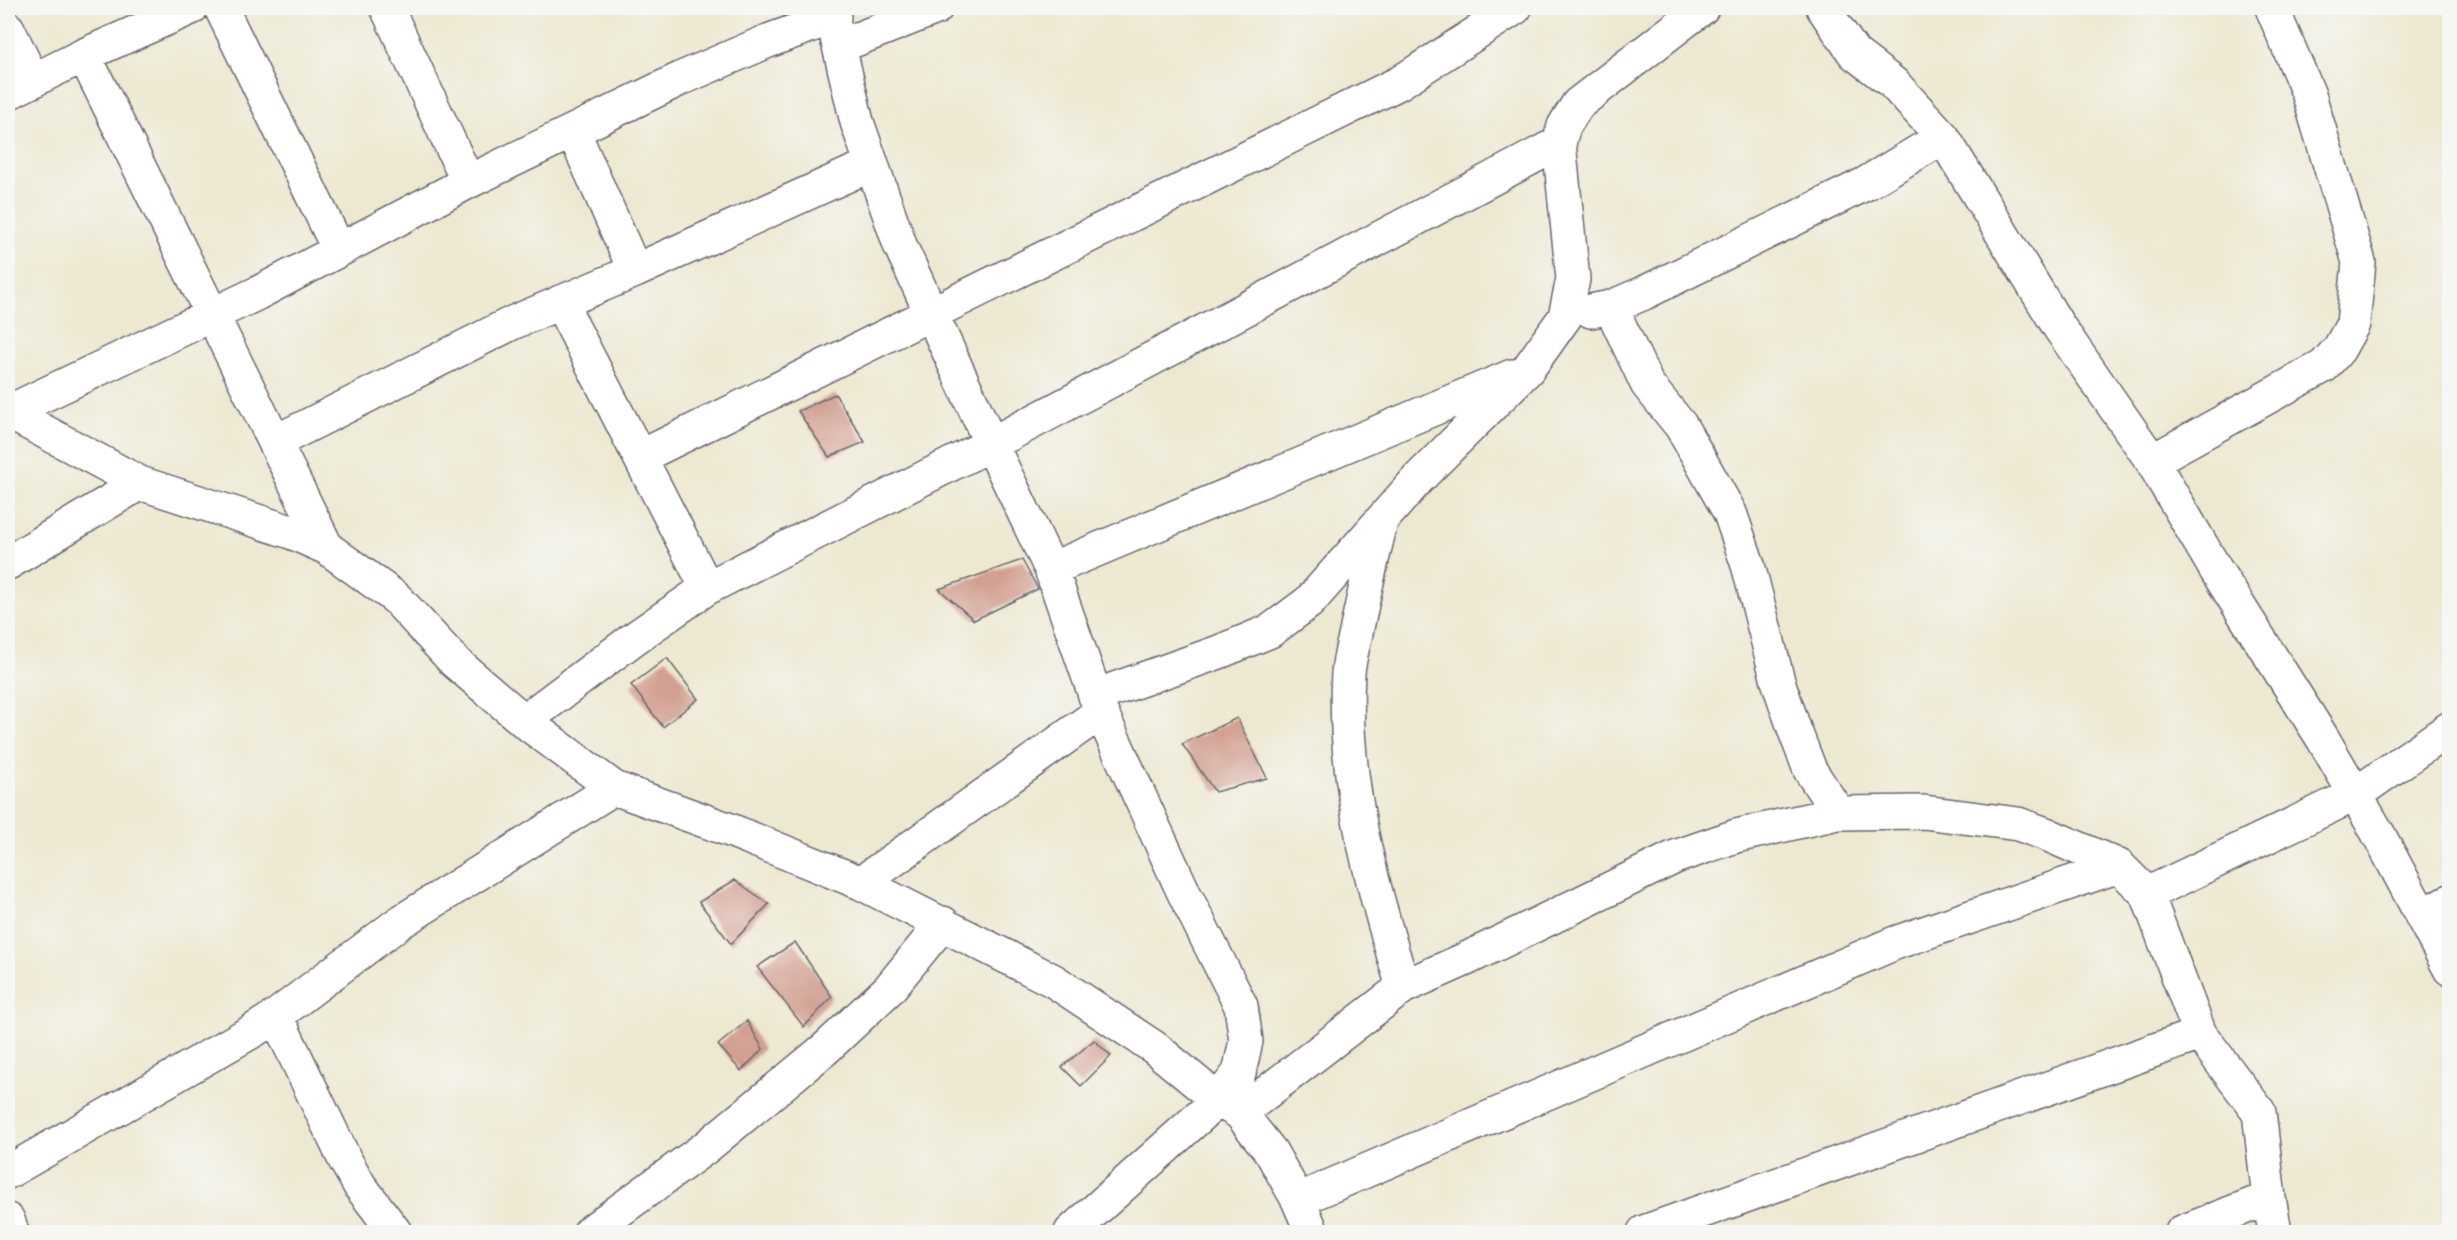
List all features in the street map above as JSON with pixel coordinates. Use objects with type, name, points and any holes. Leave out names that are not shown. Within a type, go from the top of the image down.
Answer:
[{"type":"street","points":[[8,29],[20,87],[84,55],[192,8]]},
{"type":"street","points":[[221,8],[339,250]]},
{"type":"street","points":[[387,8],[468,182]]},
{"type":"street","points":[[8,412],[212,315],[468,182],[682,78],[768,41],[834,24],[936,8]]},
{"type":"street","points":[[640,457],[1399,83],[1515,8]]},
{"type":"street","points":[[861,883],[1098,704],[1270,631],[1308,602],[1418,479],[1528,369],[1565,317],[1573,279],[1559,144],[1564,126],[1578,104],[1702,8]]},
{"type":"street","points":[[1823,8],[1854,53],[1893,83],[1943,136],[2059,327],[2152,461],[2216,570],[2356,794],[2435,908],[2450,969]]},
{"type":"street","points":[[2152,461],[2324,366],[2338,349],[2353,324],[2359,262],[2309,95],[2272,8]]},
{"type":"street","points":[[834,24],[857,122],[900,245],[990,444],[1051,569],[1098,704],[1184,893],[1240,1006],[1246,1041],[1229,1106]]},
{"type":"street","points":[[84,55],[327,548]]},
{"type":"street","points":[[573,131],[635,271]]},
{"type":"street","points":[[1565,317],[1611,307],[1644,294],[1865,184],[1943,136]]},
{"type":"street","points":[[524,721],[632,640],[707,588],[990,444],[1559,144]]},
{"type":"street","points":[[275,442],[512,323],[635,271],[872,164]]},
{"type":"street","points":[[560,302],[707,588]]},
{"type":"street","points":[[1611,307],[1647,384],[1680,426],[1730,513],[1748,564],[1778,681],[1795,731],[1810,770],[1838,813]]},
{"type":"street","points":[[1051,569],[1528,369]]},
{"type":"street","points":[[8,412],[140,483],[291,532],[327,548],[396,598],[455,662],[524,721],[614,788],[729,830],[861,883],[1054,981],[1155,1048],[1229,1106],[1271,1152],[1298,1200],[1312,1233]]},
{"type":"street","points":[[8,563],[140,483]]},
{"type":"street","points":[[1381,521],[1348,671],[1348,725],[1352,780],[1359,820],[1379,906],[1403,987]]},
{"type":"street","points":[[2147,894],[2356,794],[2450,728]]},
{"type":"street","points":[[8,1172],[276,1016],[399,923],[614,788]]},
{"type":"street","points":[[1071,1233],[1229,1106],[1403,987],[1487,949],[1675,857],[1736,836],[1838,813],[1924,812],[2018,824],[2046,834],[2119,866],[2147,894],[2200,1034],[2259,1112],[2275,1233]]},
{"type":"street","points":[[1298,1200],[1894,943],[2119,866]]},
{"type":"street","points":[[590,1233],[697,1154],[825,1049],[889,989],[943,923]]},
{"type":"street","points":[[276,1016],[345,1160],[360,1186],[395,1233]]},
{"type":"street","points":[[1644,1233],[2200,1034]]},
{"type":"street","points":[[2182,1233],[2269,1198]]},
{"type":"street","points":[[8,1220],[12,1233]]},
{"type":"building","points":[[781,8],[811,8],[785,18]]},
{"type":"building","points":[[835,394],[865,442],[829,457],[798,411]]},
{"type":"building","points":[[1022,560],[1038,589],[974,620],[939,589]]},
{"type":"building","points":[[667,658],[698,699],[663,727],[631,685]]},
{"type":"building","points":[[1237,718],[1267,778],[1215,792],[1182,744]]},
{"type":"building","points":[[735,880],[769,904],[731,944],[699,902]]},
{"type":"building","points":[[795,942],[832,997],[804,1027],[757,967]]},
{"type":"building","points":[[747,1021],[763,1049],[741,1071],[718,1045]]},
{"type":"building","points":[[1094,1040],[1111,1056],[1081,1086],[1062,1067]]}]
